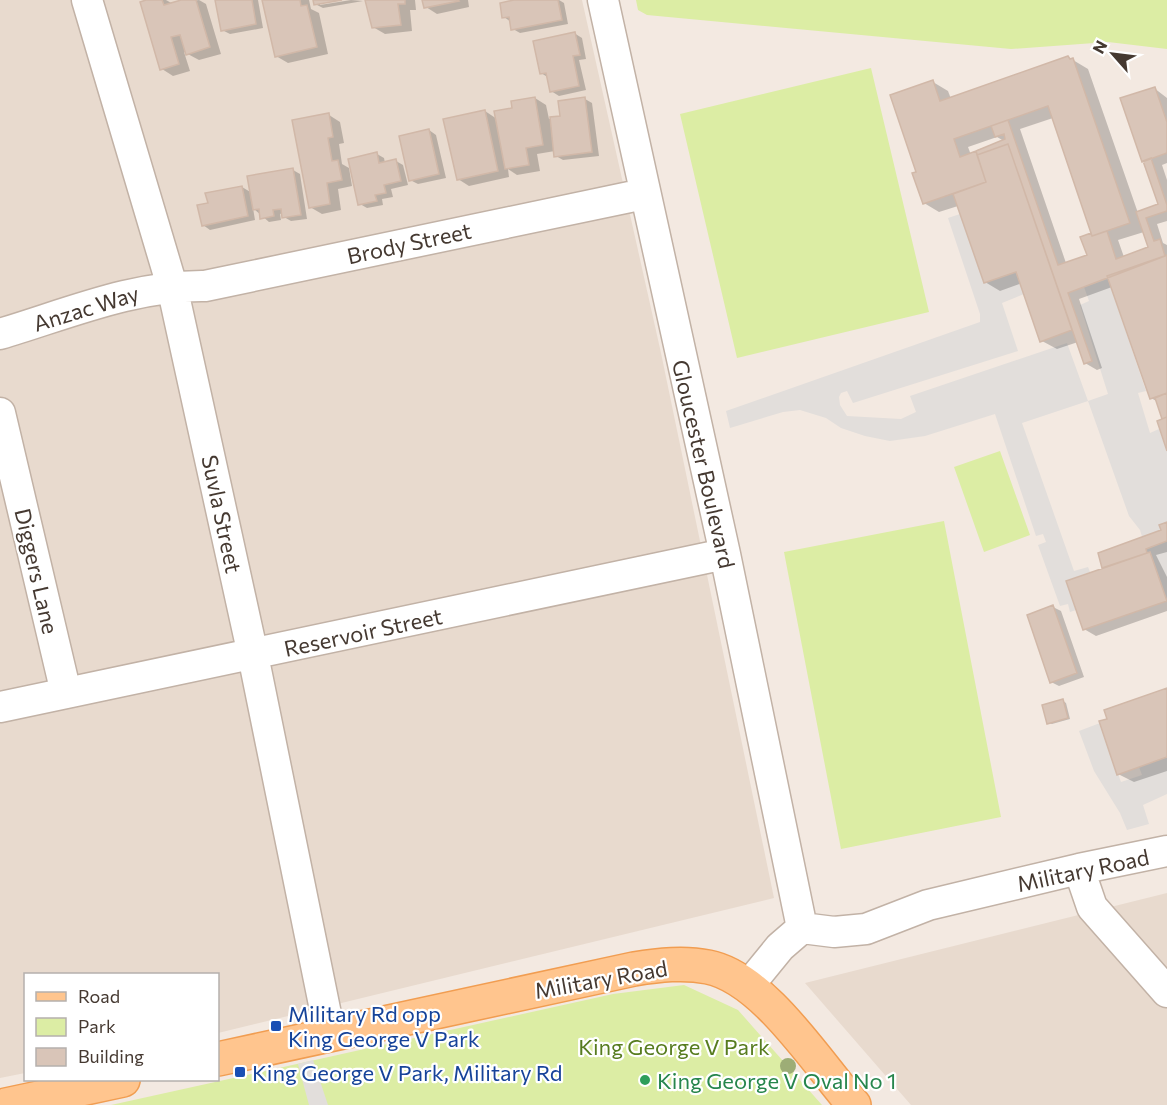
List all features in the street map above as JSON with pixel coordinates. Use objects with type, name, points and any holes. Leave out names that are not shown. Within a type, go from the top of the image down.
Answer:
[{"type":"main road","name":"Military Road","points":[[219,1059],[662,965],[708,967],[729,973],[749,985],[797,1036],[854,1105]]},
{"type":"main road","points":[[6,1105],[118,1081]]},
{"type":"street","name":"Suvla Street","points":[[87,0],[172,286],[253,655],[330,1034]]},
{"type":"street","name":"Gloucester Boulevard","points":[[603,0],[725,554],[802,928]]},
{"type":"street","name":"Brody Street","points":[[172,286],[205,286],[644,194]]},
{"type":"street","name":"Anzac Way","points":[[0,334],[140,291],[172,286]]},
{"type":"street","name":"Diggers Lane","points":[[0,413],[66,693]]},
{"type":"street","name":"Reservoir Street","points":[[0,707],[725,554]]},
{"type":"street","name":"Military Road","points":[[802,928],[834,932],[866,929],[928,905],[1079,869],[1167,851]]},
{"type":"street","points":[[1079,869],[1092,907],[1167,992]]},
{"type":"street","points":[[749,985],[780,947],[802,928]]},
{"type":"shaded area","points":[[0,0],[582,0],[661,353],[774,898],[219,1033],[219,973],[24,973],[24,1073],[0,1078]]},
{"type":"shaded area","points":[[960,214],[984,283],[1016,272],[1024,294],[1002,303],[1018,351],[853,403],[847,391],[841,393],[839,397],[840,405],[847,416],[901,419],[916,412],[910,396],[1067,343],[1088,401],[1022,423],[1074,571],[1088,567],[1090,572],[1066,581],[1076,610],[1070,612],[1068,604],[1060,606],[1038,545],[1046,542],[1043,534],[1036,536],[995,414],[925,436],[890,441],[841,428],[826,418],[800,410],[783,412],[730,428],[726,411],[980,322],[980,314],[948,218]]},
{"type":"shaded area","points":[[1108,279],[1146,391],[1138,393],[1150,433],[1159,429],[1167,451],[1167,602],[1150,552],[1147,553],[1140,530],[1129,516],[1088,401],[1108,394],[1080,305],[1089,301],[1084,287]]},
{"type":"shaded area","points":[[1100,723],[1121,782],[1142,775],[1139,767],[1167,757],[1167,794],[1143,805],[1149,824],[1127,830],[1120,813],[1094,771],[1079,731]]},
{"type":"shaded area","points":[[1167,893],[1167,1105],[911,1105],[805,983]]},
{"type":"shaded area","points":[[313,1060],[328,1105],[309,1105],[298,1064]]},
{"type":"green space","points":[[636,0],[1167,0],[1167,49],[1108,42],[1011,49],[647,15],[638,10]]},
{"type":"green space","points":[[871,68],[929,312],[737,358],[680,114]]},
{"type":"green space","points":[[1000,451],[1030,535],[984,552],[954,467]]},
{"type":"green space","points":[[944,521],[1001,817],[841,849],[784,552]]},
{"type":"green space","name":"King George V Park","points":[[684,985],[738,1010],[822,1105],[111,1105],[613,994]]},
{"type":"building","points":[[162,0],[164,5],[181,0],[196,0],[210,47],[186,55],[180,35],[171,37],[179,64],[160,70],[140,2]]},
{"type":"building","points":[[215,0],[252,0],[256,24],[221,31]]},
{"type":"building","points":[[262,0],[300,0],[301,6],[307,5],[317,47],[275,57]]},
{"type":"building","points":[[313,0],[342,0],[314,5]]},
{"type":"building","points":[[365,0],[405,0],[405,4],[398,4],[401,25],[372,28]]},
{"type":"building","points":[[422,0],[458,0],[459,1],[424,8]]},
{"type":"building","points":[[514,0],[558,0],[562,20],[511,30],[509,17],[502,18],[500,3]]},
{"type":"building","points":[[575,32],[580,55],[573,56],[579,86],[550,92],[546,73],[540,74],[533,41]]},
{"type":"building","points":[[1068,56],[1070,59],[1073,58],[1130,223],[1092,236],[1048,106],[954,139],[960,157],[976,151],[986,182],[923,204],[912,173],[916,172],[890,95],[933,80],[940,101]]},
{"type":"building","points":[[1155,87],[1167,122],[1167,153],[1142,162],[1120,98]]},
{"type":"building","points":[[535,97],[543,145],[526,148],[529,165],[505,169],[494,111],[512,108],[511,101]]},
{"type":"building","points":[[585,97],[592,152],[554,157],[550,117],[560,116],[558,101]]},
{"type":"building","points":[[485,110],[498,171],[457,180],[443,119]]},
{"type":"building","points":[[329,113],[333,137],[328,138],[332,161],[338,160],[342,180],[327,183],[330,204],[309,208],[292,120]]},
{"type":"building","points":[[1008,120],[1058,265],[1087,255],[1080,237],[1091,233],[1092,236],[1107,231],[1116,259],[1148,247],[1136,212],[1158,204],[1143,161],[1151,158],[1167,205],[1167,211],[1146,218],[1154,241],[1160,239],[1165,256],[1068,293],[1092,361],[1084,364],[1008,144],[977,155],[976,151],[1005,139],[1004,134],[995,137],[991,126]]},
{"type":"building","points":[[429,129],[439,174],[409,181],[399,136]]},
{"type":"building","points":[[1008,144],[1072,330],[1040,342],[1016,272],[984,283],[953,194],[986,182],[977,155]]},
{"type":"building","points":[[377,152],[379,163],[396,159],[401,181],[384,185],[386,193],[375,195],[377,201],[358,205],[348,159]]},
{"type":"building","points":[[293,168],[301,215],[282,218],[281,209],[273,210],[274,216],[260,219],[259,209],[253,210],[247,176]]},
{"type":"building","points":[[242,186],[248,216],[202,226],[197,205],[208,203],[205,193]]},
{"type":"building","points":[[1167,255],[1167,393],[1150,399],[1107,276]]},
{"type":"building","points":[[1167,393],[1167,417],[1162,419],[1155,398]]},
{"type":"building","points":[[1167,417],[1167,451],[1157,421]]},
{"type":"building","points":[[1167,522],[1167,541],[1146,549],[1147,553],[1102,568],[1098,553],[1161,530],[1159,525]]},
{"type":"building","points":[[1150,552],[1167,601],[1083,630],[1066,581]]},
{"type":"building","points":[[1053,605],[1077,673],[1050,683],[1027,615]]},
{"type":"building","points":[[1167,688],[1167,757],[1117,775],[1099,721],[1107,719],[1104,710]]},
{"type":"building","points":[[1063,699],[1068,718],[1047,724],[1042,705]]},
{"type":"place","name":"Military Rd opp King George V Park","points":[[276,1026]]},
{"type":"place","name":"King George V Park, Military Rd","points":[[240,1072]]},
{"type":"place","name":"King George V Oval No 1","points":[[645,1080]]}]
